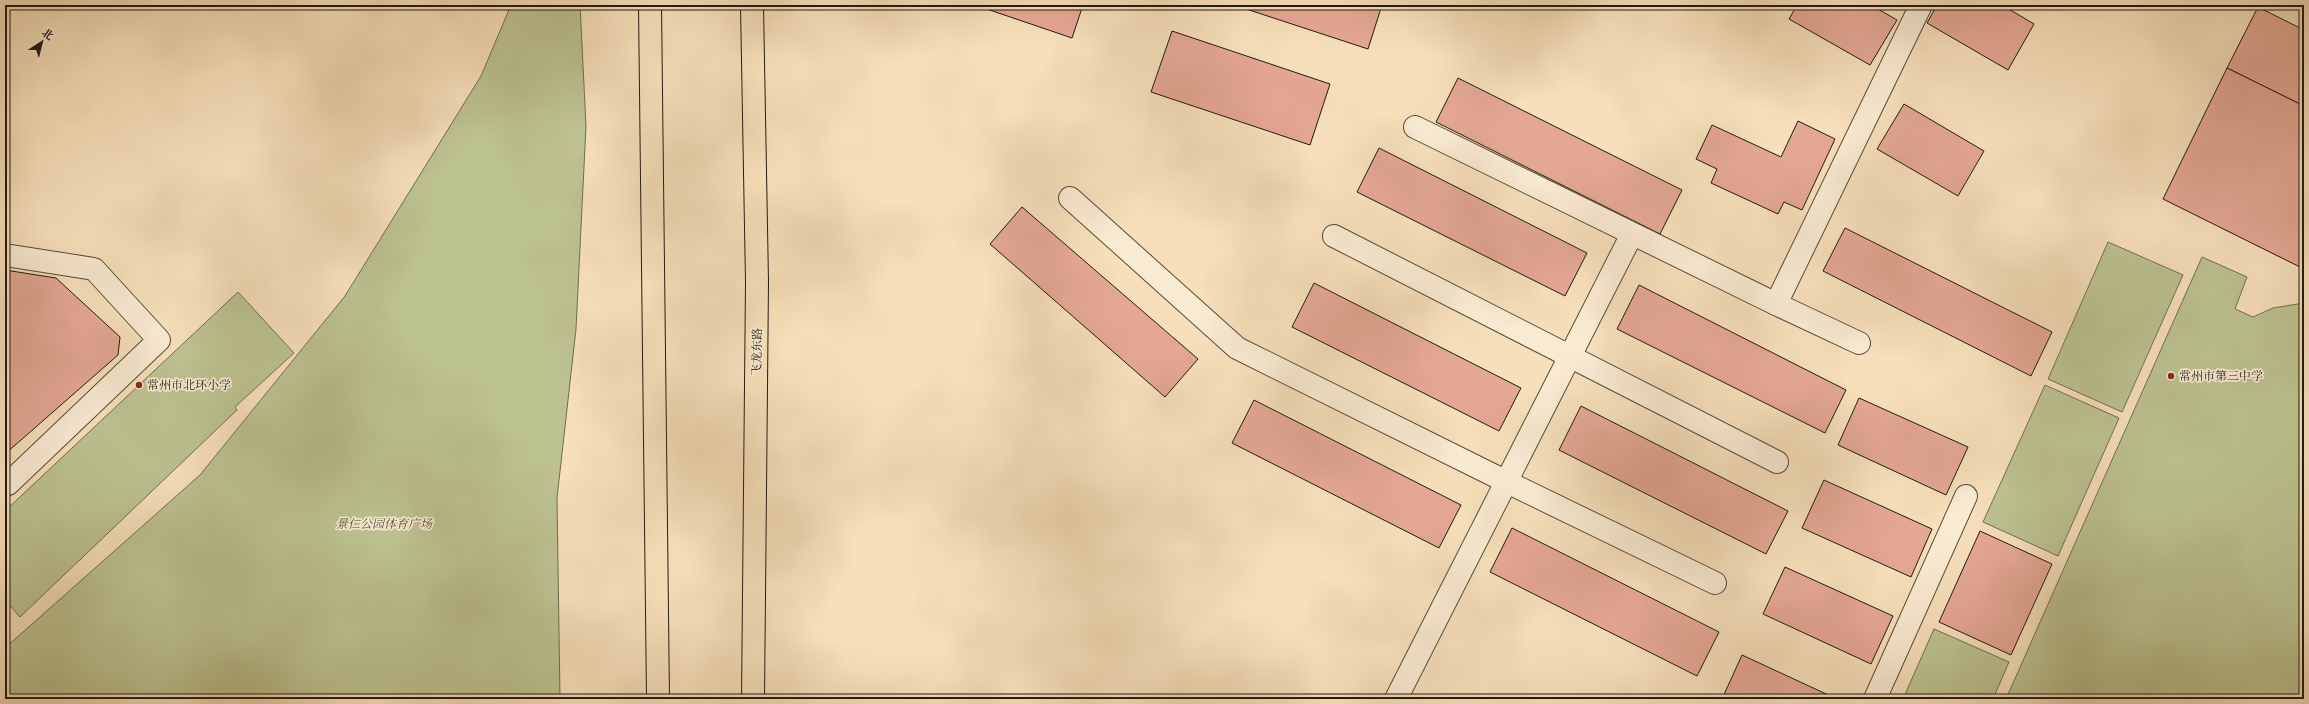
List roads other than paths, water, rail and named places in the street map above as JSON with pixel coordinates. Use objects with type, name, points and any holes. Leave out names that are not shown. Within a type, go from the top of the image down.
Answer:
[{"type":"main road","points":[[650,5],[657,696]]},
{"type":"main road","name":"飞龙东路","points":[[752,5],[757,282],[753,699]]},
{"type":"lane","points":[[1776,304],[1921,5]]},
{"type":"lane","points":[[1415,127],[1632,234],[1859,343]]},
{"type":"lane","points":[[1070,198],[1237,348],[1715,583]]},
{"type":"lane","points":[[1396,699],[1632,234]]},
{"type":"lane","points":[[1334,236],[1777,462]]},
{"type":"lane","points":[[5,255],[94,269],[159,340],[8,484]]},
{"type":"lane","points":[[1875,699],[1966,496]]},
{"type":"place","name":"常州市第三中学","points":[[2171,376]]},
{"type":"place","name":"常州市北环小学","points":[[139,385]]},
{"type":"park label","name":"景仁公园体育广场","points":[[384,524]]}]
